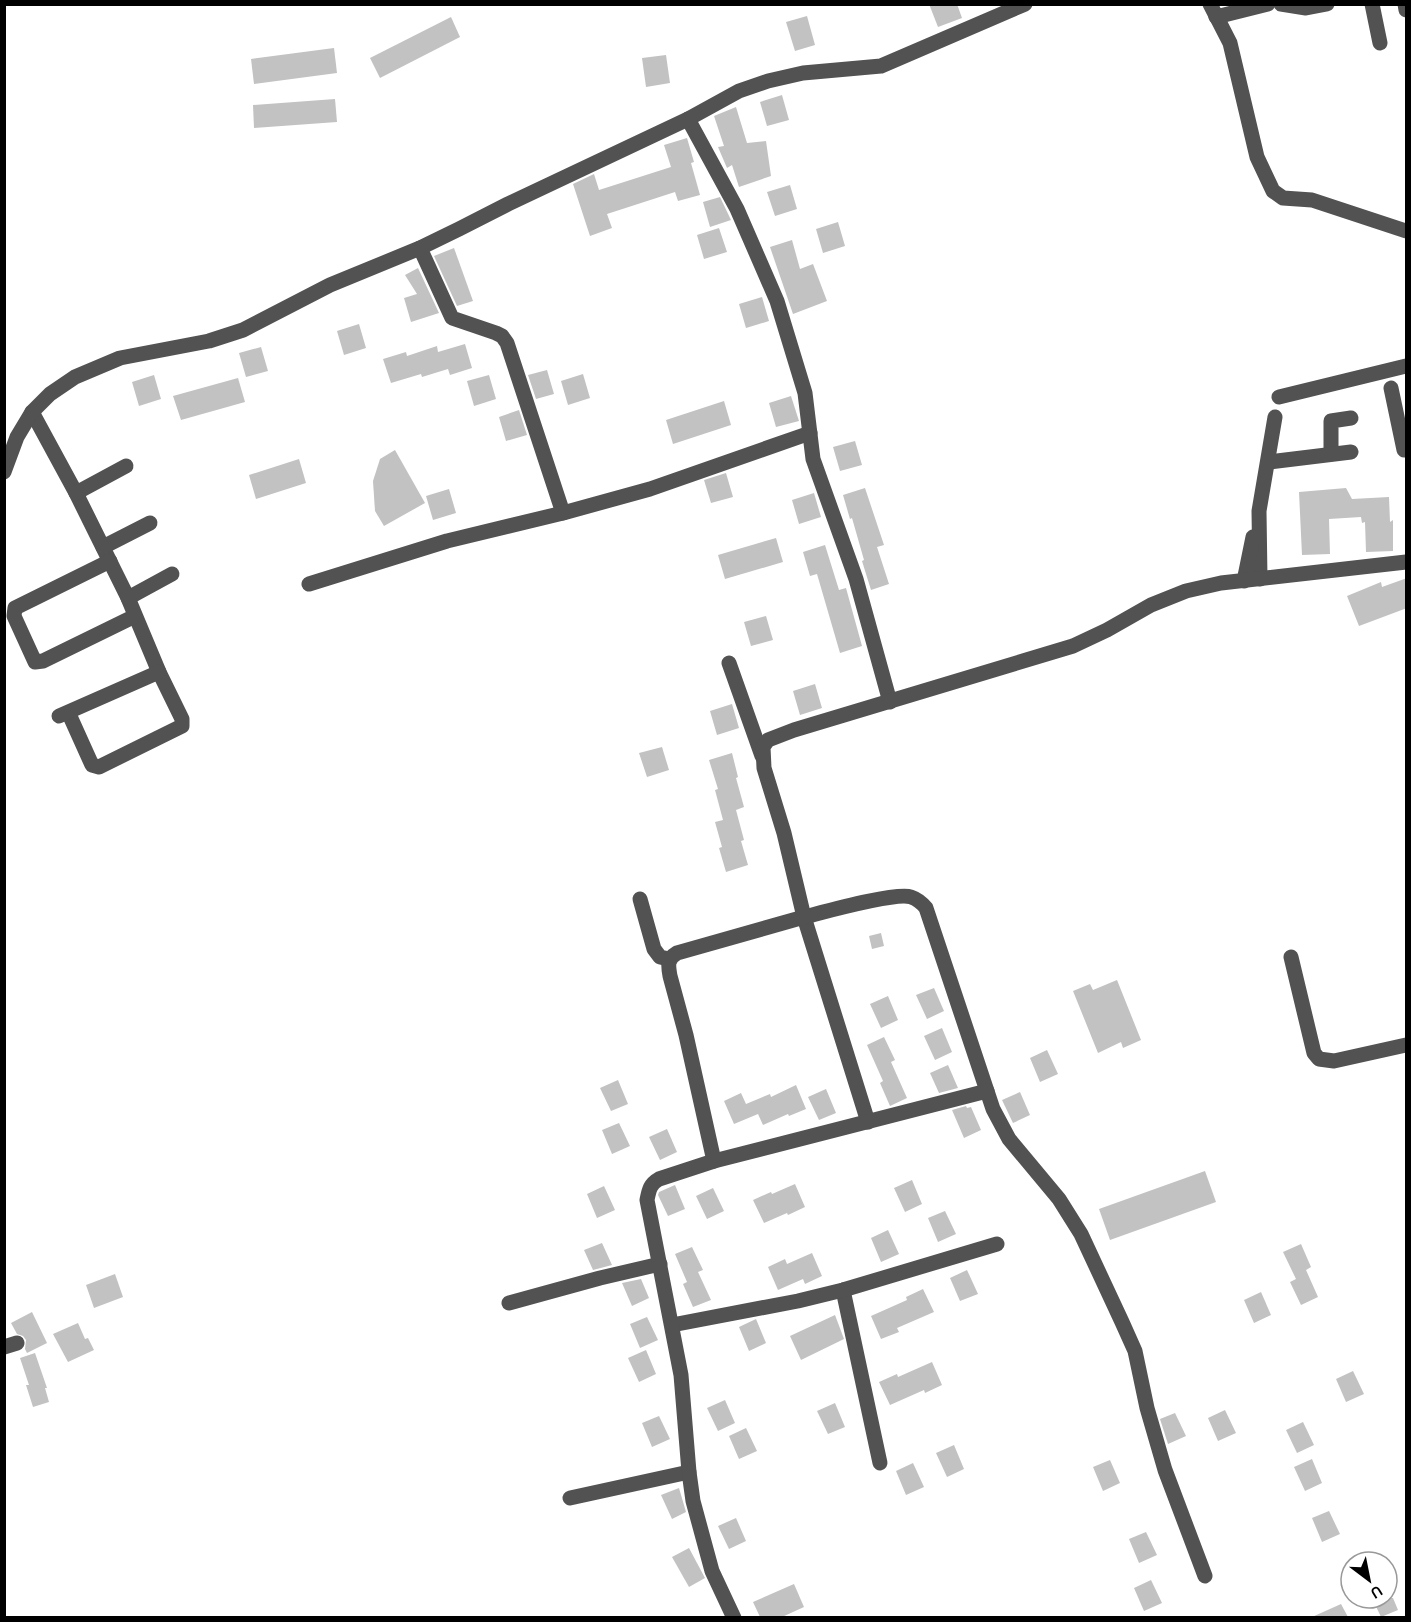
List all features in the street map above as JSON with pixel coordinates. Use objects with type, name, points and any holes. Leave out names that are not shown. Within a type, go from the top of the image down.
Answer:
[{"type":"street","points":[[4,472],[17,437],[32,412],[50,394],[75,377],[120,358],[209,341],[243,330],[330,285],[420,248],[688,119],[739,91],[803,73],[881,66],[1025,4]]},
{"type":"street","points":[[1269,4],[1213,11],[1230,43],[1257,157],[1273,190],[1283,198],[1312,200],[1407,231]]},
{"type":"street","points":[[1281,4],[1306,8],[1327,4]]},
{"type":"street","points":[[1372,4],[1380,43]]},
{"type":"street","points":[[1405,4],[1407,10]]},
{"type":"street","points":[[688,119],[737,208],[777,301],[805,393],[811,450],[817,473],[856,579],[890,702]]},
{"type":"street","points":[[420,248],[452,318],[496,333],[502,336],[507,343],[563,513]]},
{"type":"street","points":[[1279,397],[1407,366]]},
{"type":"street","points":[[1391,388],[1404,450],[1407,449]]},
{"type":"street","points":[[32,412],[110,561],[182,720],[182,726],[99,767],[92,765],[64,715],[159,672]]},
{"type":"street","points":[[1244,581],[1269,462],[1275,417]]},
{"type":"street","points":[[1331,454],[1331,421],[1351,418]]},
{"type":"street","points":[[309,584],[447,541],[650,489],[810,433]]},
{"type":"street","points":[[1269,462],[1351,452]]},
{"type":"street","points":[[76,493],[126,466]]},
{"type":"street","points":[[1259,511],[1260,579]]},
{"type":"street","points":[[103,547],[150,523]]},
{"type":"street","points":[[110,561],[15,608],[14,616],[35,662],[44,661],[135,616]]},
{"type":"street","points":[[762,756],[763,747],[768,740],[777,735],[1073,646],[1151,605],[1186,591],[1221,583],[1407,562]]},
{"type":"street","points":[[128,598],[172,574]]},
{"type":"street","points":[[729,663],[762,756],[784,833],[804,917],[868,1122]]},
{"type":"street","points":[[714,1161],[686,1035],[670,976],[669,960],[676,953],[804,917],[888,898],[907,896],[920,902],[926,908],[932,924],[987,1091],[1001,1126],[1009,1139],[1059,1199],[1082,1234],[1135,1351],[1147,1408],[1165,1470],[1205,1576]]},
{"type":"street","points":[[640,899],[654,949],[660,957],[669,960]]},
{"type":"street","points":[[1291,957],[1314,1053],[1319,1059],[1334,1061],[1407,1046]]},
{"type":"street","points":[[734,1617],[712,1571],[693,1502],[688,1472],[684,1398],[647,1200],[652,1183],[714,1161],[987,1091]]},
{"type":"street","points":[[672,1325],[843,1290],[998,1244]]},
{"type":"street","points":[[508,1303],[660,1264]]},
{"type":"street","points":[[843,1290],[879,1463]]},
{"type":"street","points":[[570,1498],[688,1472]]},
{"type":"building","points":[[929,4],[957,4],[962,18],[938,27]]},
{"type":"building","points":[[807,16],[815,45],[795,51],[786,22]]},
{"type":"building","points":[[451,17],[460,37],[380,78],[370,58]]},
{"type":"building","points":[[334,48],[337,73],[254,84],[251,59]]},
{"type":"building","points":[[666,55],[670,83],[646,87],[642,58]]},
{"type":"building","points":[[782,95],[789,120],[767,126],[760,102]]},
{"type":"building","points":[[335,99],[337,122],[254,128],[253,105]]},
{"type":"building","points":[[736,107],[747,143],[766,141],[771,176],[739,187],[732,165],[727,168],[718,147],[724,146],[714,116]]},
{"type":"building","points":[[687,138],[700,195],[678,201],[675,192],[607,214],[612,228],[590,236],[573,184],[594,174],[599,190],[671,167],[664,145]]},
{"type":"building","points":[[790,185],[797,209],[775,216],[767,192]]},
{"type":"building","points":[[720,197],[731,220],[710,227],[703,202]]},
{"type":"building","points":[[838,222],[845,246],[823,253],[816,229]]},
{"type":"building","points":[[719,228],[727,252],[704,259],[697,235]]},
{"type":"building","points":[[792,240],[800,269],[813,264],[827,301],[793,314],[770,247]]},
{"type":"building","points":[[454,248],[473,301],[457,306],[434,256]]},
{"type":"building","points":[[418,268],[439,313],[411,322],[404,298],[417,294],[405,275]]},
{"type":"building","points":[[762,297],[769,321],[746,328],[739,304]]},
{"type":"building","points":[[359,324],[366,348],[344,355],[337,331]]},
{"type":"building","points":[[465,344],[472,368],[450,375],[448,369],[422,377],[421,374],[391,383],[383,359],[406,352],[407,356],[437,346],[438,352]]},
{"type":"building","points":[[261,347],[268,371],[246,377],[239,353]]},
{"type":"building","points":[[547,370],[554,394],[536,399],[528,375]]},
{"type":"building","points":[[583,374],[590,398],[568,405],[561,381]]},
{"type":"building","points":[[154,375],[161,399],[139,406],[132,382]]},
{"type":"building","points":[[489,375],[496,399],[474,406],[467,381]]},
{"type":"building","points":[[238,378],[245,402],[181,420],[173,396]]},
{"type":"building","points":[[791,396],[799,421],[776,427],[769,403]]},
{"type":"building","points":[[724,401],[731,425],[673,444],[666,420]]},
{"type":"building","points":[[519,410],[527,435],[506,441],[499,417]]},
{"type":"building","points":[[855,441],[862,465],[840,471],[833,447]]},
{"type":"building","points":[[395,450],[425,503],[384,526],[375,511],[373,481],[380,459]]},
{"type":"building","points":[[299,459],[306,483],[256,499],[249,475]]},
{"type":"building","points":[[726,473],[733,497],[711,503],[704,480]]},
{"type":"building","points":[[865,488],[884,545],[877,547],[889,584],[871,590],[852,518],[850,519],[843,495]]},
{"type":"building","points":[[1346,488],[1352,499],[1389,497],[1390,522],[1393,520],[1393,551],[1366,552],[1365,522],[1362,523],[1361,517],[1329,519],[1330,554],[1302,555],[1299,492]]},
{"type":"building","points":[[449,489],[456,513],[433,520],[426,496]]},
{"type":"building","points":[[814,493],[821,517],[799,524],[792,500]]},
{"type":"building","points":[[776,538],[783,562],[725,579],[718,555]]},
{"type":"building","points":[[825,545],[839,590],[846,588],[862,646],[840,653],[817,574],[810,576],[803,552]]},
{"type":"building","points":[[1407,578],[1407,608],[1359,626],[1347,596],[1381,582],[1382,587]]},
{"type":"building","points":[[766,616],[773,640],[751,646],[744,622]]},
{"type":"building","points":[[815,684],[822,708],[800,715],[793,691]]},
{"type":"building","points":[[732,704],[739,728],[717,735],[710,711]]},
{"type":"building","points":[[662,747],[669,770],[647,777],[639,753]]},
{"type":"building","points":[[732,753],[744,807],[736,810],[748,865],[726,872],[715,822],[723,820],[715,790],[718,789],[709,760]]},
{"type":"building","points":[[881,933],[884,946],[872,949],[869,936]]},
{"type":"building","points":[[1117,980],[1141,1040],[1123,1048],[1121,1042],[1098,1053],[1073,991],[1090,984],[1093,990]]},
{"type":"building","points":[[934,988],[944,1011],[927,1019],[916,995]]},
{"type":"building","points":[[888,996],[898,1020],[881,1028],[870,1004]]},
{"type":"building","points":[[942,1028],[952,1052],[935,1060],[924,1036]]},
{"type":"building","points":[[884,1037],[895,1060],[891,1062],[907,1098],[890,1106],[880,1083],[883,1081],[867,1045]]},
{"type":"building","points":[[1047,1050],[1058,1074],[1040,1082],[1030,1058]]},
{"type":"building","points":[[948,1065],[958,1088],[939,1093],[930,1073]]},
{"type":"building","points":[[618,1080],[628,1104],[611,1111],[600,1088]]},
{"type":"building","points":[[796,1085],[806,1109],[763,1125],[758,1114],[734,1124],[724,1101],[741,1093],[746,1104],[770,1094],[771,1097]]},
{"type":"building","points":[[826,1089],[836,1113],[819,1120],[808,1097]]},
{"type":"building","points":[[1020,1092],[1030,1115],[1013,1123],[1002,1100]]},
{"type":"building","points":[[971,1107],[981,1130],[964,1138],[952,1110]]},
{"type":"building","points":[[619,1123],[630,1146],[612,1154],[602,1130]]},
{"type":"building","points":[[667,1129],[677,1152],[660,1160],[649,1137]]},
{"type":"building","points":[[1205,1171],[1216,1202],[1110,1240],[1099,1209]]},
{"type":"building","points":[[912,1180],[922,1204],[905,1212],[894,1188]]},
{"type":"building","points":[[795,1184],[805,1207],[764,1223],[753,1200]]},
{"type":"building","points":[[675,1185],[685,1209],[668,1216],[658,1195],[659,1192]]},
{"type":"building","points":[[604,1186],[615,1210],[597,1218],[587,1194]]},
{"type":"building","points":[[713,1188],[724,1211],[707,1219],[696,1196]]},
{"type":"building","points":[[945,1211],[956,1234],[938,1242],[928,1218]]},
{"type":"building","points":[[888,1230],[899,1254],[881,1262],[871,1238]]},
{"type":"building","points":[[602,1243],[612,1265],[593,1270],[584,1250]]},
{"type":"building","points":[[1301,1244],[1311,1267],[1306,1270],[1318,1297],[1301,1305],[1290,1282],[1296,1279],[1283,1252]]},
{"type":"building","points":[[692,1247],[703,1270],[698,1272],[711,1300],[693,1307],[683,1284],[687,1282],[675,1254]]},
{"type":"building","points":[[812,1253],[822,1276],[805,1284],[803,1279],[778,1290],[768,1267],[785,1259],[787,1264]]},
{"type":"building","points":[[967,1270],[978,1294],[960,1301],[950,1278]]},
{"type":"building","points":[[115,1274],[123,1297],[94,1308],[86,1285]]},
{"type":"building","points":[[641,1279],[649,1298],[632,1306],[622,1283]]},
{"type":"building","points":[[923,1289],[934,1312],[897,1328],[899,1332],[881,1339],[871,1316],[907,1300],[906,1297]]},
{"type":"building","points":[[1261,1292],[1271,1315],[1254,1323],[1244,1300]]},
{"type":"building","points":[[32,1312],[47,1343],[27,1353],[26,1340],[17,1334],[11,1323]]},
{"type":"building","points":[[835,1315],[844,1339],[801,1360],[790,1336]]},
{"type":"building","points":[[647,1317],[658,1340],[640,1348],[630,1324]]},
{"type":"building","points":[[756,1319],[766,1343],[749,1351],[739,1327]]},
{"type":"building","points":[[78,1323],[85,1339],[88,1338],[94,1350],[68,1362],[53,1334]]},
{"type":"building","points":[[646,1350],[656,1374],[639,1382],[628,1358]]},
{"type":"building","points":[[35,1353],[47,1388],[45,1388],[49,1402],[33,1407],[20,1358]]},
{"type":"building","points":[[932,1362],[942,1385],[890,1405],[879,1382],[897,1374],[898,1377]]},
{"type":"building","points":[[1353,1371],[1364,1394],[1346,1402],[1336,1379]]},
{"type":"building","points":[[725,1400],[735,1423],[718,1431],[707,1408]]},
{"type":"building","points":[[835,1403],[845,1427],[828,1434],[817,1411]]},
{"type":"building","points":[[1225,1410],[1236,1433],[1218,1441],[1208,1418]]},
{"type":"building","points":[[1175,1413],[1186,1436],[1168,1444],[1160,1419]]},
{"type":"building","points":[[659,1416],[670,1439],[652,1447],[642,1423]]},
{"type":"building","points":[[1303,1422],[1314,1445],[1297,1453],[1286,1430]]},
{"type":"building","points":[[746,1428],[757,1451],[739,1459],[729,1436]]},
{"type":"building","points":[[954,1445],[964,1469],[947,1477],[936,1453]]},
{"type":"building","points":[[1312,1459],[1322,1483],[1305,1491],[1294,1467]]},
{"type":"building","points":[[1110,1460],[1120,1483],[1103,1491],[1093,1467]]},
{"type":"building","points":[[913,1463],[924,1487],[906,1495],[896,1471]]},
{"type":"building","points":[[679,1488],[686,1512],[672,1519],[661,1495]]},
{"type":"building","points":[[1329,1511],[1340,1534],[1322,1542],[1312,1518]]},
{"type":"building","points":[[736,1518],[746,1541],[729,1549],[718,1526]]},
{"type":"building","points":[[1146,1532],[1157,1555],[1139,1563],[1129,1539]]},
{"type":"building","points":[[689,1548],[705,1578],[689,1587],[672,1557]]},
{"type":"building","points":[[1151,1580],[1162,1603],[1144,1611],[1134,1588]]},
{"type":"building","points":[[794,1584],[804,1607],[782,1617],[760,1617],[753,1602]]},
{"type":"building","points":[[1339,1605],[1339,1610],[1344,1610],[1348,1617],[1312,1617]]},
{"type":"building","points":[[1378,1610],[1398,1610],[1381,1617]]}]
